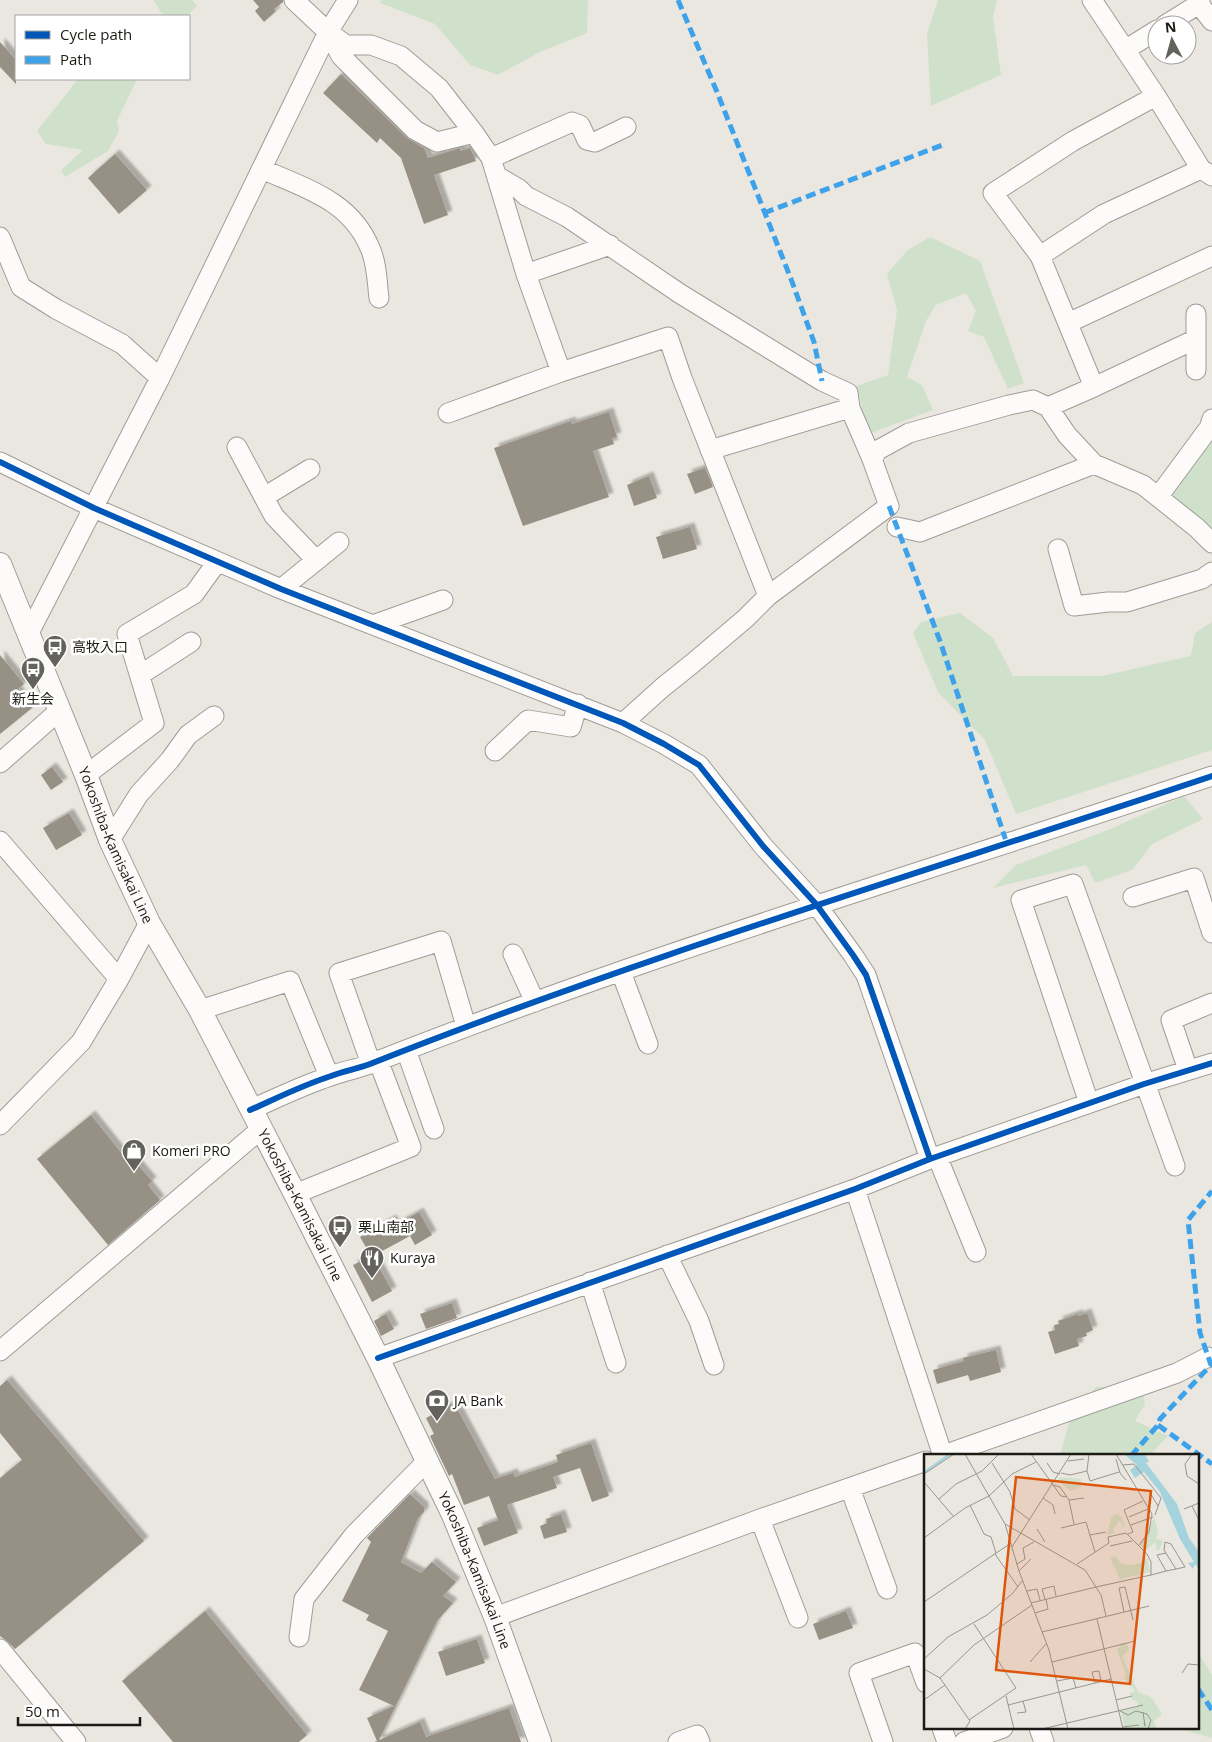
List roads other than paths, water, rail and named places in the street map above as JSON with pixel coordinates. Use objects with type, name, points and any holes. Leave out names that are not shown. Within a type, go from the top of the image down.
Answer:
[{"type":"main road","name":"Yokoshiba-Kamisakai Line","points":[[0,564],[6,599],[29,633],[110,840],[149,923],[200,1010],[295,1194],[378,1358],[453,1515],[495,1617],[540,1742]]},
{"type":"street","points":[[294,0],[328,32],[346,45],[371,46],[401,56],[438,88],[474,133],[491,158],[526,274],[561,372]]},
{"type":"street","points":[[29,633],[160,378],[328,32],[348,0]]},
{"type":"street","points":[[1040,256],[1104,214],[1207,172],[1092,0]]},
{"type":"street","points":[[1180,15],[1200,2],[1212,21]]},
{"type":"street","points":[[328,32],[341,56],[415,130],[437,142],[474,133]]},
{"type":"street","points":[[1125,50],[1147,36]]},
{"type":"street","points":[[1094,387],[1040,256],[993,193],[1073,141],[1156,96]]},
{"type":"street","points":[[491,158],[572,122],[580,125],[587,140],[595,142],[626,127]]},
{"type":"street","points":[[262,169],[323,196],[338,206],[356,223],[371,249],[376,269],[379,298]]},
{"type":"street","points":[[497,176],[519,189],[526,196],[567,217],[679,293],[822,381],[848,393],[850,408],[872,459],[889,506],[768,596],[746,618],[623,723]]},
{"type":"street","points":[[0,237],[21,287],[56,309],[122,344],[160,378]]},
{"type":"street","points":[[526,274],[610,246]]},
{"type":"street","points":[[1068,323],[1212,256]]},
{"type":"street","points":[[1196,314],[1196,370]]},
{"type":"street","points":[[448,413],[561,372],[668,337],[682,378],[768,596]]},
{"type":"street","points":[[1048,406],[1094,387],[1196,339]]},
{"type":"street","points":[[872,459],[878,450],[925,428],[1033,400],[1048,406],[1067,435],[1094,464],[1143,485],[1197,528],[1212,543]]},
{"type":"street","points":[[710,450],[850,408]]},
{"type":"street","points":[[1158,497],[1209,428],[1212,419]]},
{"type":"street","points":[[237,447],[274,516],[316,560]]},
{"type":"street","points":[[0,462],[94,508],[281,589],[623,723],[699,765],[763,846],[816,904],[866,975],[934,1157],[976,1252]]},
{"type":"street","points":[[897,527],[920,532],[1094,464]]},
{"type":"street","points":[[264,497],[310,470]]},
{"type":"street","points":[[281,589],[339,542]]},
{"type":"street","points":[[1058,548],[1074,606],[1127,602],[1202,579],[1212,572]]},
{"type":"street","points":[[86,775],[154,722],[127,634],[194,594],[217,562]]},
{"type":"street","points":[[372,625],[443,600]]},
{"type":"street","points":[[140,675],[192,642]]},
{"type":"street","points":[[495,751],[528,720],[571,727],[578,704]]},
{"type":"street","points":[[0,763],[60,710]]},
{"type":"street","points":[[110,840],[139,794],[170,760],[188,735],[214,716]]},
{"type":"street","points":[[250,1110],[329,1076],[374,1062],[466,1026],[816,904],[998,847],[1212,776]]},
{"type":"street","points":[[0,841],[119,979]]},
{"type":"street","points":[[1133,897],[1194,878],[1212,933]]},
{"type":"street","points":[[1089,1103],[1021,900],[1073,884],[1175,1166]]},
{"type":"street","points":[[0,1125],[81,1042],[119,979],[149,923]]},
{"type":"street","points":[[295,1194],[411,1147],[374,1062],[339,973],[441,941],[466,1026]]},
{"type":"street","points":[[513,954],[535,1002]]},
{"type":"street","points":[[621,972],[648,1044]]},
{"type":"street","points":[[200,1010],[290,981],[329,1076]]},
{"type":"street","points":[[1188,1070],[1171,1020],[1212,1003]]},
{"type":"street","points":[[406,1050],[434,1129]]},
{"type":"street","points":[[378,1358],[855,1189],[934,1157],[1212,1062]]},
{"type":"street","points":[[0,1351],[261,1129]]},
{"type":"street","points":[[855,1189],[941,1454]]},
{"type":"street","points":[[667,1255],[699,1321],[714,1365]]},
{"type":"street","points":[[590,1282],[616,1363]]},
{"type":"street","points":[[948,1454],[1177,1373],[1208,1357]]},
{"type":"street","points":[[299,1636],[304,1599],[354,1535],[427,1461]]},
{"type":"street","points":[[495,1617],[760,1519],[924,1462]]},
{"type":"street","points":[[850,1488],[887,1588]]},
{"type":"street","points":[[760,1519],[798,1618]]},
{"type":"street","points":[[0,1649],[76,1742]]},
{"type":"street","points":[[883,1742],[859,1673],[915,1653],[924,1677]]},
{"type":"street","points":[[964,1742],[997,1730]]},
{"type":"street","points":[[1040,1730],[1044,1742]]},
{"type":"street","points":[[678,1742],[697,1735],[700,1742]]},
{"type":"place","name":"高牧入口","points":[[55,668]]},
{"type":"place","name":"新生会","points":[[33,690]]},
{"type":"place","name":"Komeri PRO","points":[[134,1172]]},
{"type":"place","name":"栗山南部","points":[[340,1248]]},
{"type":"place","name":"Kuraya","points":[[372,1279]]},
{"type":"place","name":"JA Bank","points":[[437,1422]]}]
